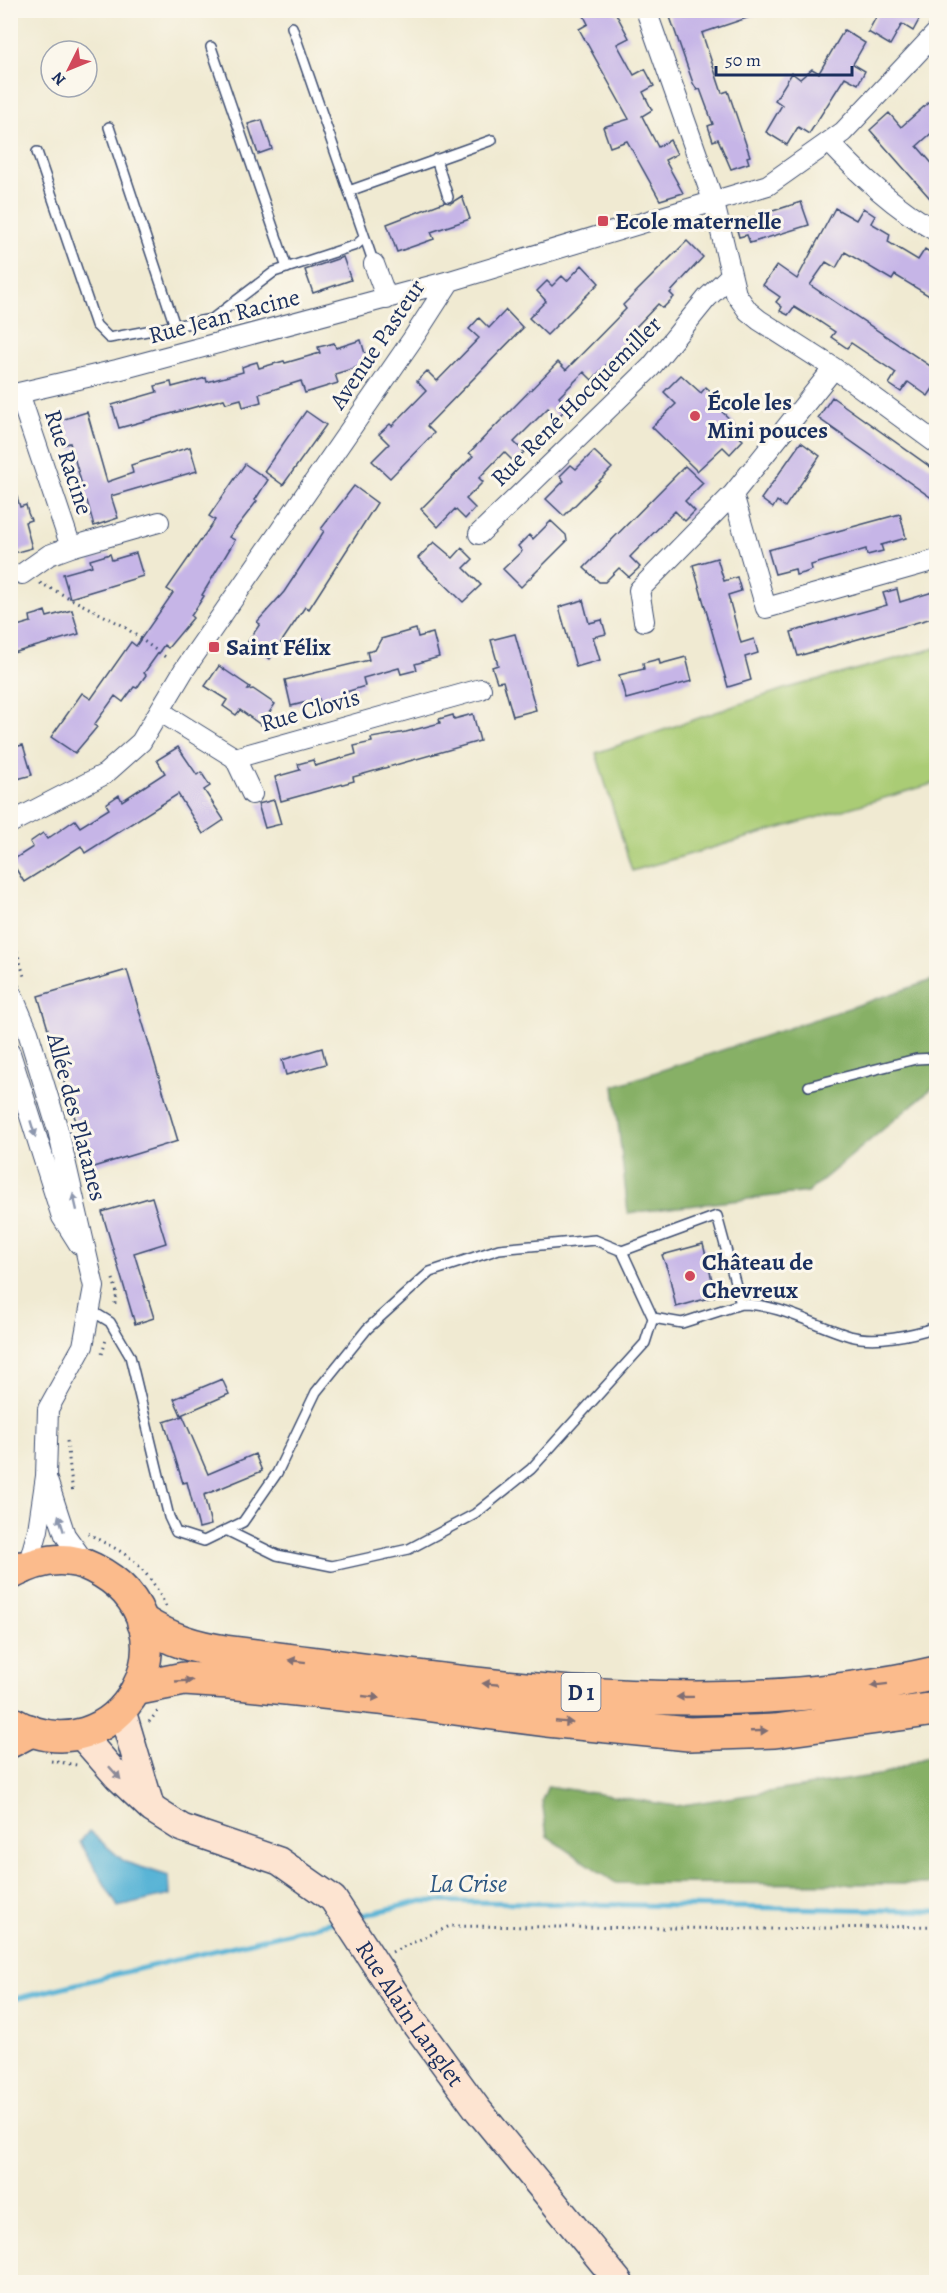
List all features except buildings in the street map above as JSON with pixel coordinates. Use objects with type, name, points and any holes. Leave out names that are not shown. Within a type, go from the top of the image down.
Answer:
[{"type":"highway","name":"D 1","points":[[156,1618],[166,1637],[188,1646],[454,1680],[639,1698],[768,1695],[885,1685],[936,1673]]},
{"type":"highway","name":"D 1","points":[[140,1702],[184,1679],[379,1698],[547,1720],[689,1734],[775,1731],[936,1709]]},
{"type":"main road","points":[[17,1731],[54,1736],[80,1734],[103,1725],[140,1702],[148,1645],[156,1618],[111,1577],[86,1564],[57,1560],[18,1570]]},
{"type":"street","points":[[646,10],[714,203],[736,294],[748,311],[834,368],[936,443]]},
{"type":"street","name":"Avenue Pasteur","points":[[10,823],[105,774],[141,742],[184,670],[412,340],[450,281],[768,185],[843,132],[936,33]]},
{"type":"street","points":[[829,142],[876,188],[916,220],[936,231]]},
{"type":"street","points":[[374,264],[387,298]]},
{"type":"street","name":"Rue René Hocquemiller","points":[[479,534],[651,367],[707,298],[731,275]]},
{"type":"street","name":"Rue Jean Racine","points":[[15,394],[117,370],[450,281]]},
{"type":"street","points":[[644,621],[639,590],[733,494],[834,368]]},
{"type":"street","name":"Rue Racine","points":[[15,394],[71,547]]},
{"type":"street","points":[[733,494],[766,608],[936,560]]},
{"type":"street","name":"Rue Racine","points":[[22,574],[49,555],[159,522]]},
{"type":"street","name":"Rue Clovis","points":[[161,712],[236,758],[482,689]]},
{"type":"street","points":[[236,758],[252,794]]},
{"type":"street","name":"Allée des Platanes","points":[[18,1570],[38,1530],[46,1476],[48,1409],[83,1346],[92,1311],[94,1287],[58,1130],[28,1032],[19,988]]},
{"type":"street","name":"Allée des Platanes","points":[[10,1053],[62,1217],[88,1259]]},
{"type":"street","name":"Allée des Platanes","points":[[46,1476],[65,1535],[86,1564]]},
{"type":"street","points":[[140,1702],[133,1752],[152,1809]]},
{"type":"street","name":"Rue Alain Langlet","points":[[80,1734],[109,1767],[152,1809],[182,1828],[279,1861],[333,1899],[410,2017],[478,2110],[619,2283]]},
{"type":"lane","points":[[292,27],[374,264]]},
{"type":"lane","points":[[211,47],[287,268]]},
{"type":"lane","points":[[109,127],[175,326]]},
{"type":"lane","points":[[349,191],[492,140]]},
{"type":"lane","points":[[37,152],[96,326],[109,338],[212,319],[274,272],[356,245],[364,238]]},
{"type":"lane","points":[[436,159],[448,197]]},
{"type":"lane","points":[[809,1086],[916,1059],[936,1058]]},
{"type":"lane","points":[[92,1311],[110,1322],[130,1356],[169,1517],[176,1532],[204,1541],[243,1522],[277,1473],[316,1392],[367,1329],[430,1272],[499,1249],[595,1240],[622,1251],[717,1216],[741,1304]]},
{"type":"lane","points":[[226,1530],[277,1555],[332,1566],[409,1549],[475,1514],[531,1469],[645,1343],[653,1318],[622,1251]]},
{"type":"lane","points":[[653,1318],[682,1323],[741,1304],[762,1304],[853,1336],[906,1336],[936,1327]]},
{"type":"path","points":[[22,574],[122,625],[184,670]]},
{"type":"path","points":[[10,928],[19,988]]},
{"type":"path","points":[[97,1362],[103,1352],[117,1293],[111,1270]]},
{"type":"path","points":[[66,1430],[74,1505]]},
{"type":"path","points":[[83,1529],[103,1544],[128,1556],[150,1578],[156,1618]]},
{"type":"path","points":[[133,1752],[145,1742],[148,1724],[140,1702]]},
{"type":"path","points":[[48,1761],[98,1768],[109,1767]]},
{"type":"path","points":[[373,1960],[450,1926],[773,1929],[936,1926]]},
{"type":"green space","points":[[936,648],[936,783],[632,871],[596,753],[784,689]]},
{"type":"green space","points":[[936,979],[936,1085],[808,1192],[628,1213],[614,1086]]},
{"type":"green space","points":[[936,1753],[936,1884],[616,1883],[547,1836],[542,1800],[548,1786],[676,1806],[885,1774]]},
{"type":"water","points":[[89,1831],[125,1862],[169,1876],[170,1895],[118,1907],[80,1842]]},
{"type":"waterway","name":"La Crise","points":[[355,1917],[422,1901],[936,1911]]},
{"type":"waterway","name":"La Crise","points":[[10,2000],[337,1921]]},
{"type":"place","name":"Ecole maternelle","points":[[603,221]]},
{"type":"place","name":"École les Mini pouces","points":[[695,416]]},
{"type":"place","name":"Saint Félix","points":[[214,647]]},
{"type":"place","name":"Château de Chevreux","points":[[690,1276]]}]
